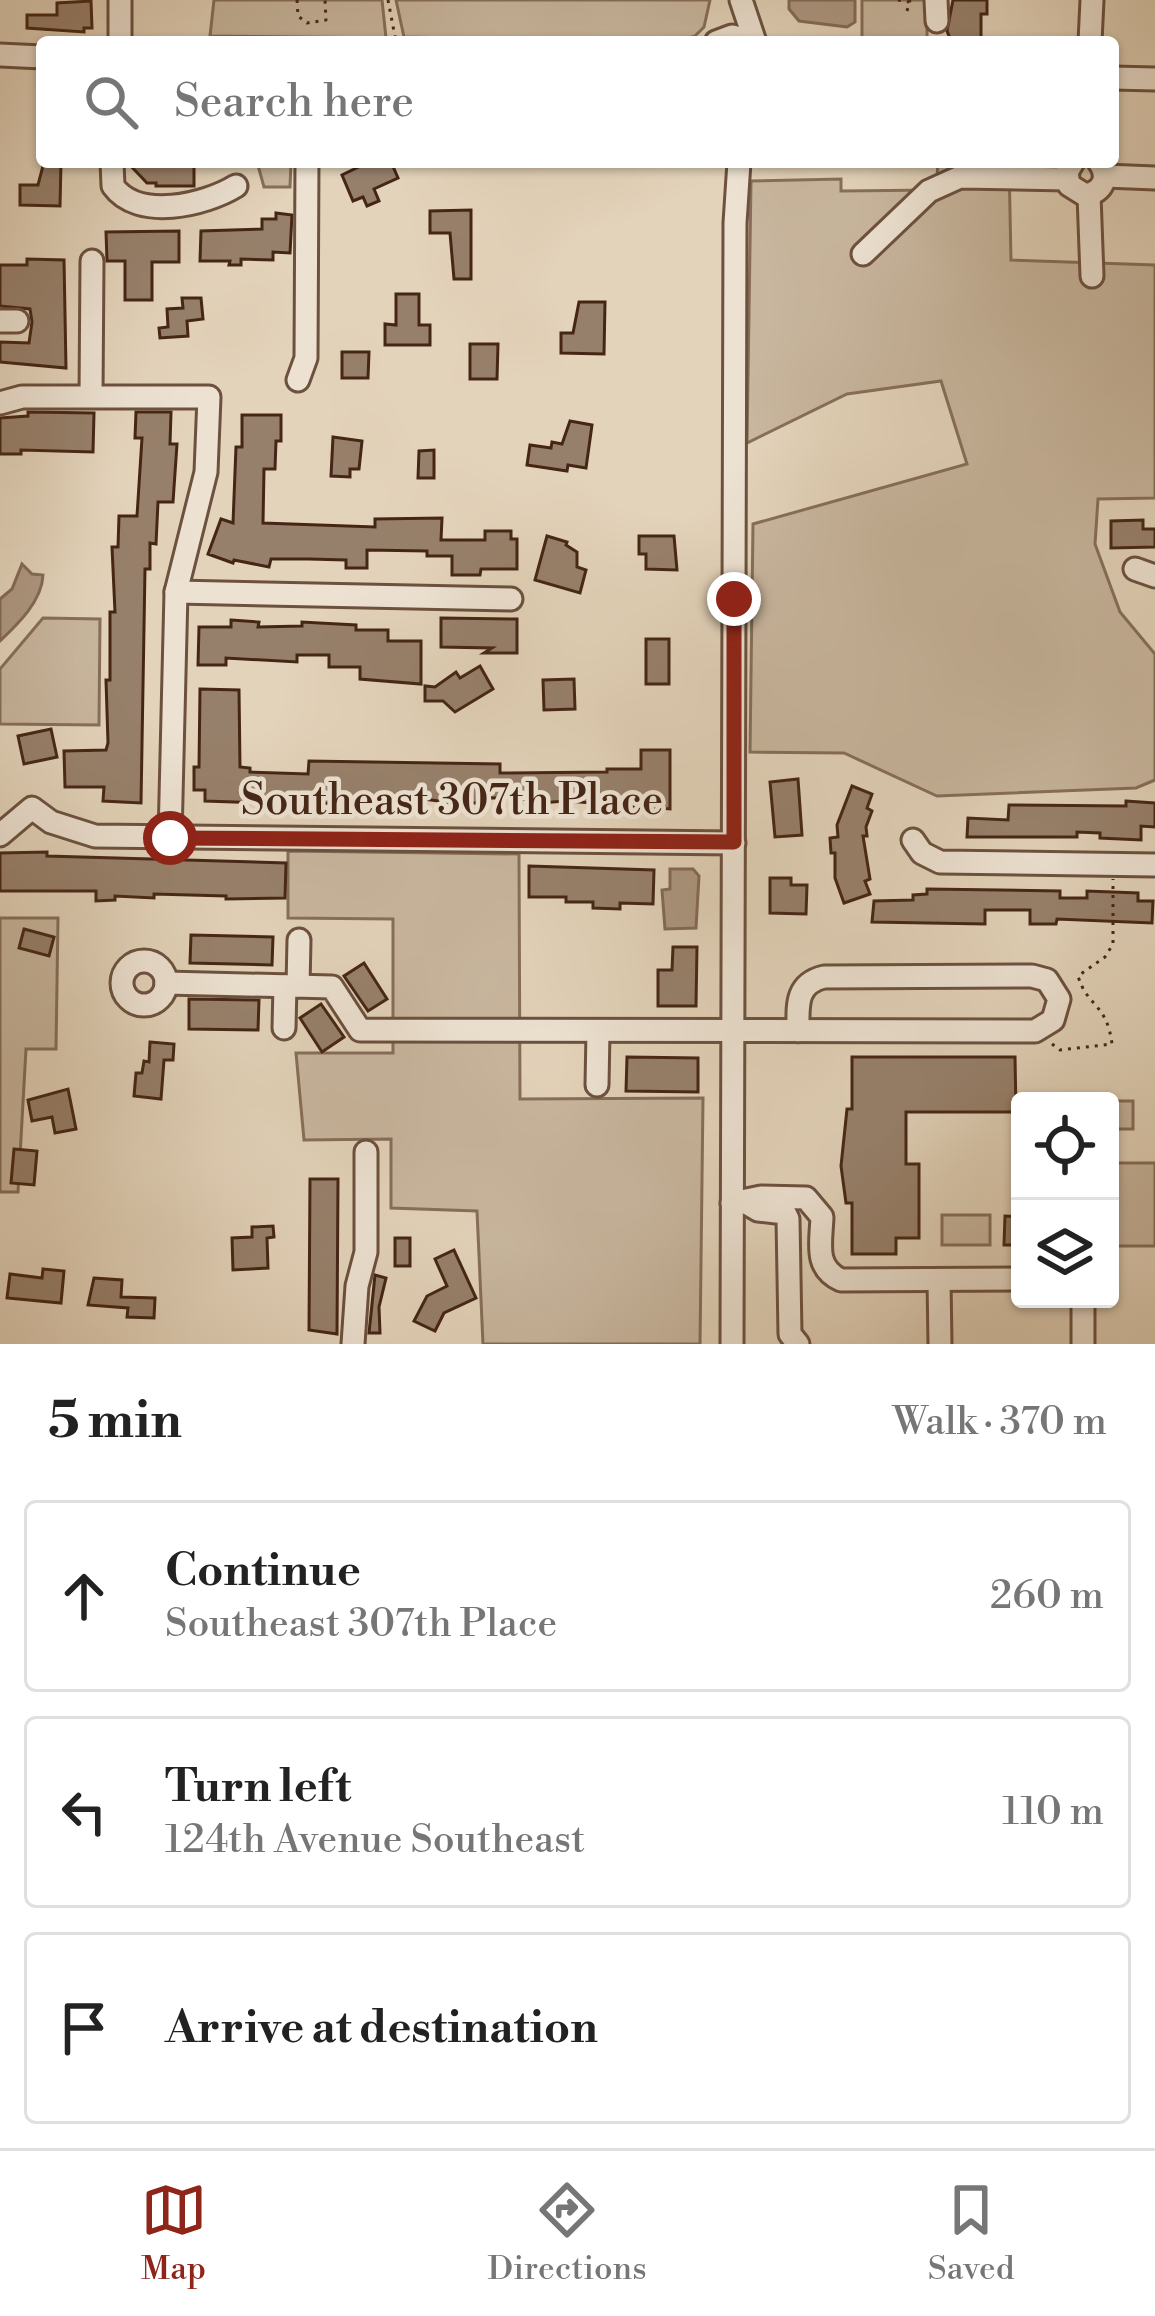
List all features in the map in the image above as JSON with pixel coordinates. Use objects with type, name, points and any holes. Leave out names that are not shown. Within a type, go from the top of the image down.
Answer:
[{"type":"street","points":[[120,0],[120,36]]},
{"type":"street","points":[[719,36],[730,0]]},
{"type":"street","points":[[741,0],[752,36]]},
{"type":"street","points":[[1090,36],[1092,0]]},
{"type":"street","points":[[0,55],[36,57]]},
{"type":"street","points":[[1119,78],[1155,79]]},
{"type":"street","points":[[112,168],[113,187],[140,204],[165,206],[219,196],[236,186]]},
{"type":"street","points":[[298,380],[306,358],[307,168]]},
{"type":"street","points":[[730,168],[735,223]]},
{"type":"street","points":[[732,1344],[739,1203],[733,1034],[739,168]]},
{"type":"street","points":[[863,254],[928,191],[960,177],[1070,170],[1073,190],[1088,194],[1101,188],[1102,169],[1155,178]]},
{"type":"street","points":[[1088,194],[1092,276]]},
{"type":"street","points":[[92,261],[92,395]]},
{"type":"street","points":[[0,403],[22,397],[209,397],[206,472],[176,592],[170,838]]},
{"type":"street","points":[[176,592],[512,598]]},
{"type":"street","name":"Southeast 307th Place","points":[[0,835],[32,808],[51,822],[95,836],[734,842]]},
{"type":"street","points":[[913,840],[922,853],[940,862],[1155,865]]},
{"type":"street","points":[[284,1028],[299,940]]},
{"type":"street","points":[[166,983],[332,987],[360,1030],[733,1034],[1035,1031],[1053,1020],[1059,999],[1052,985],[1032,976],[816,979],[800,994],[798,1031]]},
{"type":"street","points":[[597,1084],[598,1032]]},
{"type":"street","points":[[353,1344],[357,1286],[366,1252],[366,1152]]},
{"type":"street","points":[[739,1203],[760,1196],[806,1198],[822,1217],[820,1261],[828,1274],[841,1280],[1011,1280]]},
{"type":"street","points":[[739,1203],[785,1213],[788,1219],[790,1334],[798,1344]]},
{"type":"street","points":[[939,1280],[940,1344]]},
{"type":"street","points":[[1083,1308],[1083,1344]]},
{"type":"path","points":[[297,0],[298,16],[307,23],[326,20],[326,0]]},
{"type":"path","points":[[388,0],[394,36]]},
{"type":"path","points":[[898,0],[910,1],[907,11]]},
{"type":"path","points":[[1035,1031],[1060,1050],[1112,1044],[1109,1019],[1080,985],[1078,976],[1105,957],[1113,944],[1113,866]]},
{"type":"shaded area","points":[[214,0],[382,0],[386,36],[210,36]]},
{"type":"shaded area","points":[[396,0],[710,0],[704,27],[695,36],[404,36]]},
{"type":"shaded area","points":[[789,0],[855,0],[855,22],[847,27],[799,21],[789,9]]},
{"type":"shaded area","points":[[862,0],[927,0],[927,36],[862,36]]},
{"type":"shaded area","points":[[259,168],[291,168],[290,187],[264,187]]},
{"type":"shaded area","points":[[938,168],[1009,168],[1011,260],[1155,265],[1155,498],[1098,499],[1095,544],[1120,612],[1155,654],[1155,780],[1136,788],[937,796],[844,753],[750,752],[753,524],[967,464],[941,381],[847,394],[747,443],[751,181],[841,179],[841,191],[936,190]]},
{"type":"shaded area","points":[[22,564],[32,574],[43,575],[42,585],[28,611],[0,641],[0,599],[12,589]]},
{"type":"shaded area","points":[[43,618],[100,619],[99,725],[0,724],[0,669]]},
{"type":"shaded area","points":[[288,851],[519,854],[520,1099],[703,1098],[700,1344],[483,1344],[477,1211],[391,1208],[391,1139],[304,1140],[296,1053],[393,1053],[393,919],[288,918]]},
{"type":"shaded area","points":[[670,869],[693,869],[699,876],[696,928],[665,929],[662,890],[670,889]]},
{"type":"shaded area","points":[[0,918],[58,918],[56,1049],[26,1049],[18,1192],[0,1192]]},
{"type":"shaded area","points":[[1119,1101],[1133,1101],[1133,1129],[1119,1129]]},
{"type":"shaded area","points":[[1119,1163],[1155,1163],[1155,1246],[1119,1246]]},
{"type":"shaded area","points":[[942,1215],[990,1215],[990,1245],[942,1245]]},
{"type":"building","points":[[953,0],[987,0],[987,14],[981,14],[981,36],[949,36]]},
{"type":"building","points":[[91,1],[92,28],[84,32],[27,28],[27,15],[57,15],[57,3]]},
{"type":"building","points":[[42,168],[61,168],[60,206],[20,205],[20,185],[38,185]]},
{"type":"building","points":[[133,168],[194,168],[194,186],[147,183]]},
{"type":"building","points":[[357,168],[394,168],[398,178],[374,189],[379,201],[367,206],[363,197],[353,201],[342,175]]},
{"type":"building","points":[[471,210],[471,279],[454,279],[450,233],[430,233],[430,211]]},
{"type":"building","points":[[276,213],[292,215],[290,253],[273,252],[273,260],[241,259],[241,265],[200,261],[201,231],[262,229],[262,219],[276,219]]},
{"type":"building","points":[[179,231],[179,262],[152,262],[152,300],[125,300],[125,261],[107,261],[106,232]]},
{"type":"building","points":[[27,259],[64,260],[66,368],[0,362],[0,342],[29,343],[32,322],[30,309],[0,306],[0,265],[27,265]]},
{"type":"building","points":[[396,294],[419,294],[419,325],[430,325],[430,345],[385,345],[385,324],[396,325]]},
{"type":"building","points":[[182,298],[201,298],[203,319],[187,321],[188,336],[160,338],[159,328],[168,327],[167,309],[183,308]]},
{"type":"building","points":[[579,302],[605,302],[604,354],[561,353],[561,333],[573,333]]},
{"type":"building","points":[[470,344],[498,344],[497,379],[470,379]]},
{"type":"building","points":[[342,352],[369,352],[368,378],[342,378]]},
{"type":"building","points":[[28,412],[94,413],[93,452],[0,454],[0,418],[28,416]]},
{"type":"building","points":[[136,412],[171,412],[170,444],[177,444],[173,502],[158,502],[156,544],[150,543],[150,569],[145,569],[141,803],[103,801],[104,787],[65,787],[64,751],[106,750],[108,743],[106,680],[110,680],[110,612],[115,612],[112,547],[118,547],[119,516],[137,516],[142,438],[135,438]]},
{"type":"building","points":[[242,415],[281,415],[275,469],[264,469],[263,523],[375,527],[375,519],[442,518],[441,540],[485,540],[485,531],[511,531],[511,539],[517,539],[517,569],[452,575],[452,556],[427,556],[427,551],[367,550],[367,568],[346,568],[346,560],[309,559],[271,559],[269,567],[208,554],[221,519],[233,523]]},
{"type":"building","points":[[570,421],[592,425],[586,468],[568,465],[567,471],[527,465],[530,445],[551,448],[552,442],[562,444]]},
{"type":"building","points":[[333,437],[362,441],[359,469],[350,469],[350,477],[331,476]]},
{"type":"building","points":[[434,450],[434,478],[418,478],[419,451]]},
{"type":"building","points":[[1143,520],[1143,529],[1155,529],[1155,547],[1111,548],[1111,521]]},
{"type":"building","points":[[547,536],[567,542],[577,552],[577,567],[586,570],[580,593],[535,580]]},
{"type":"building","points":[[639,536],[674,536],[677,570],[646,569],[646,554],[639,554]]},
{"type":"building","points":[[441,618],[517,619],[517,653],[441,647]]},
{"type":"building","points":[[231,620],[259,622],[258,627],[302,626],[302,622],[356,625],[356,630],[388,630],[388,641],[421,641],[421,684],[360,679],[360,667],[329,667],[329,655],[297,655],[297,662],[226,658],[226,665],[198,665],[199,627],[231,627]]},
{"type":"building","points":[[646,639],[669,639],[669,684],[646,684]]},
{"type":"building","points":[[480,666],[493,689],[455,712],[443,701],[425,701],[425,686],[435,687],[456,672],[460,678]]},
{"type":"building","points":[[574,679],[575,709],[544,710],[543,680]]},
{"type":"building","points":[[200,689],[239,690],[240,767],[250,772],[308,774],[309,761],[500,764],[500,773],[607,772],[641,769],[641,750],[670,750],[670,809],[566,801],[527,804],[519,798],[462,804],[423,799],[423,806],[320,803],[320,797],[298,797],[298,804],[205,801],[205,790],[194,790],[194,767],[199,767]]},
{"type":"building","points":[[51,729],[57,757],[24,764],[18,736]]},
{"type":"building","points":[[798,779],[802,835],[775,837],[770,782]]},
{"type":"building","points":[[852,786],[872,794],[867,836],[863,836],[870,894],[844,903],[830,838],[838,837],[837,825]]},
{"type":"building","points":[[1126,801],[1155,803],[1155,827],[1141,826],[1141,840],[1077,832],[1077,837],[967,837],[968,818],[1008,820],[1009,805],[1126,806]]},
{"type":"building","points":[[47,852],[47,856],[286,863],[285,898],[154,894],[154,898],[115,896],[115,900],[96,901],[96,891],[0,891],[0,853]]},
{"type":"building","points":[[529,866],[654,870],[653,904],[593,908],[593,902],[566,902],[566,897],[529,897]]},
{"type":"building","points":[[770,878],[791,878],[791,885],[807,885],[806,914],[770,913]]},
{"type":"building","points":[[927,889],[1060,891],[1060,898],[1087,898],[1087,891],[1138,893],[1138,901],[1153,901],[1152,923],[1057,919],[1056,924],[1030,924],[1030,910],[985,910],[985,924],[872,922],[874,901],[913,900],[913,895],[927,894]]},
{"type":"building","points":[[24,929],[54,937],[49,956],[19,948]]},
{"type":"building","points":[[191,935],[273,937],[272,965],[190,963]]},
{"type":"building","points":[[673,947],[697,947],[696,1006],[658,1006],[658,970],[672,970]]},
{"type":"building","points":[[364,963],[387,999],[368,1011],[344,976]]},
{"type":"building","points":[[189,999],[259,1000],[258,1030],[189,1029]]},
{"type":"building","points":[[321,1004],[344,1037],[322,1052],[300,1018]]},
{"type":"building","points":[[150,1042],[174,1044],[173,1060],[164,1060],[161,1099],[134,1096],[136,1073],[142,1073],[144,1061],[149,1062]]},
{"type":"building","points":[[627,1057],[698,1058],[698,1092],[626,1091]]},
{"type":"building","points":[[852,1057],[1015,1057],[1011,1112],[906,1112],[906,1164],[919,1164],[919,1238],[896,1238],[896,1254],[852,1254],[852,1203],[846,1203],[841,1166],[847,1109],[852,1109]]},
{"type":"building","points":[[68,1089],[76,1129],[55,1133],[52,1117],[32,1121],[28,1100]]},
{"type":"building","points":[[14,1149],[37,1151],[34,1185],[11,1183]]},
{"type":"building","points":[[310,1179],[338,1179],[337,1334],[309,1330]]},
{"type":"building","points":[[1005,1216],[1011,1216],[1011,1245],[1004,1245]]},
{"type":"building","points":[[273,1226],[274,1237],[267,1238],[268,1268],[233,1270],[232,1238],[252,1237],[252,1227]]},
{"type":"building","points":[[395,1238],[410,1238],[410,1266],[395,1266]]},
{"type":"building","points":[[454,1250],[476,1298],[444,1313],[435,1331],[414,1321],[427,1296],[447,1286],[435,1259]]},
{"type":"building","points":[[43,1269],[64,1271],[61,1303],[7,1298],[10,1274],[42,1278]]},
{"type":"building","points":[[375,1275],[386,1278],[379,1307],[380,1333],[369,1333]]},
{"type":"building","points":[[94,1278],[122,1280],[121,1297],[155,1298],[154,1318],[127,1317],[128,1308],[88,1305]]},
{"type":"route","points":[[170,838],[734,842],[734,599]]}]
